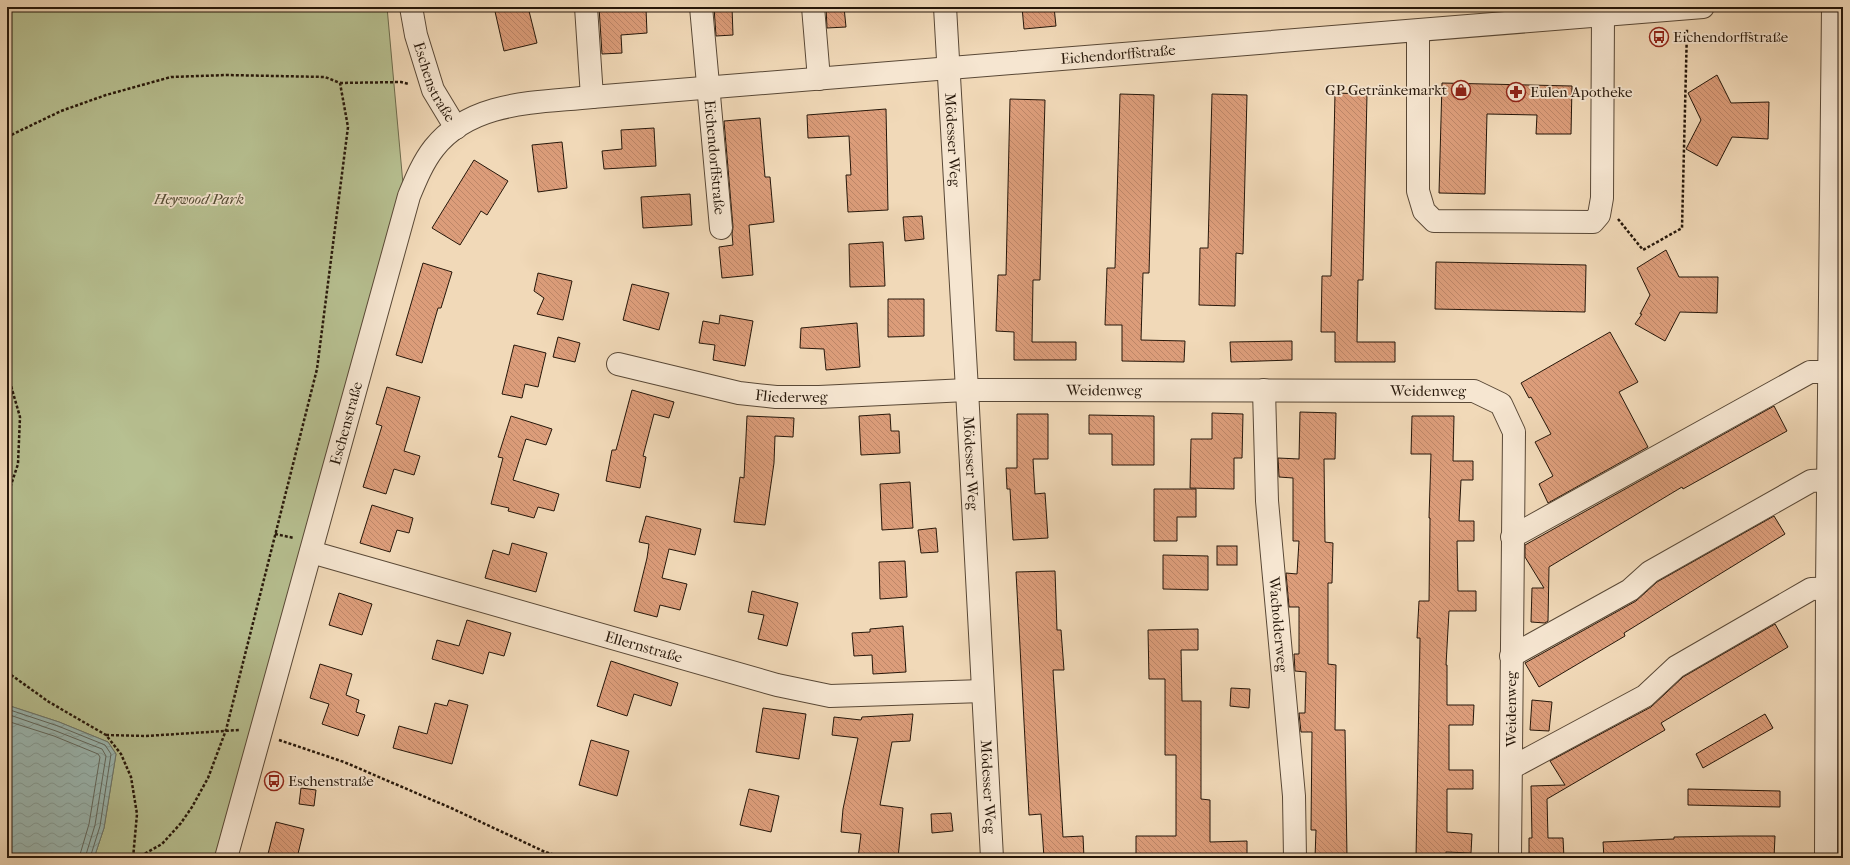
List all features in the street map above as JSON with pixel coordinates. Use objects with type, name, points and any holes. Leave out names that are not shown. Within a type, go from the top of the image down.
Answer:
[{"type":"street","name":"Eschenstraße","points":[[226,858],[409,196],[420,169],[435,147],[456,128],[433,90],[416,36],[411,7]]},
{"type":"street","points":[[586,7],[592,97]]},
{"type":"street","name":"Eichendorffstraße","points":[[701,7],[721,228]]},
{"type":"street","points":[[813,7],[819,79]]},
{"type":"street","name":"Mödesser Weg","points":[[945,7],[968,390],[992,858]]},
{"type":"street","points":[[1826,858],[1835,588],[1828,480],[1829,372],[1837,236],[1833,7]]},
{"type":"street","name":"Eichendorffstraße","points":[[456,128],[479,114],[502,107],[592,97],[1695,8]]},
{"type":"street","points":[[1418,30],[1418,191],[1424,211],[1434,221],[1593,222],[1599,215],[1602,198],[1603,15]]},
{"type":"street","name":"Fliederweg","points":[[618,364],[739,393],[776,397],[819,397],[968,390]]},
{"type":"street","points":[[1512,537],[1810,372],[1829,372]]},
{"type":"street","name":"Weidenweg","points":[[968,390],[1474,391],[1502,404],[1514,432],[1510,858]]},
{"type":"street","name":"Wacholderweg","points":[[1264,390],[1267,501],[1294,796],[1295,858]]},
{"type":"street","points":[[1511,656],[1630,590],[1650,572],[1811,481],[1828,480]]},
{"type":"street","name":"Ellernstraße","points":[[310,552],[770,683],[822,695],[983,691]]},
{"type":"street","points":[[1511,768],[1645,696],[1676,667],[1811,589],[1835,588]]},
{"type":"path","points":[[1602,198],[1643,250],[1682,228],[1695,8]]},
{"type":"path","points":[[7,137],[61,111],[106,95],[171,77],[227,74],[325,77],[340,83],[401,82],[433,90]]},
{"type":"path","points":[[136,858],[162,844],[192,807],[208,778],[226,730],[318,369],[348,127],[340,83]]},
{"type":"path","points":[[7,372],[20,417],[18,464],[7,498]]},
{"type":"path","points":[[7,672],[49,702],[106,735],[121,754],[131,777],[137,814],[133,858]]},
{"type":"path","points":[[106,735],[146,736],[226,730],[244,730],[260,734],[344,762],[451,808],[543,851],[563,858]]},
{"type":"green space","name":"Heywood Park","points":[[7,7],[387,7],[403,184],[215,858],[94,858],[104,828],[116,754],[108,742],[59,722],[7,705]]},
{"type":"water","points":[[7,705],[59,722],[108,742],[116,754],[104,828],[94,858],[7,858]]},
{"type":"building","points":[[494,7],[528,7],[537,43],[504,51]]},
{"type":"building","points":[[599,7],[619,7],[619,11],[646,9],[647,33],[621,35],[622,53],[602,54]]},
{"type":"building","points":[[714,7],[732,7],[733,35],[716,36]]},
{"type":"building","points":[[826,7],[844,7],[846,27],[827,28]]},
{"type":"building","points":[[1022,7],[1054,7],[1056,26],[1024,29]]},
{"type":"building","points":[[1717,75],[1731,103],[1769,102],[1768,139],[1732,137],[1717,166],[1686,149],[1701,120],[1688,93]]},
{"type":"building","points":[[1442,83],[1572,86],[1571,134],[1536,134],[1537,115],[1487,114],[1485,194],[1439,193]]},
{"type":"building","points":[[1335,93],[1367,94],[1363,280],[1358,280],[1357,342],[1395,342],[1395,362],[1335,362],[1335,332],[1321,332],[1322,276],[1331,276]]},
{"type":"building","points":[[1120,94],[1154,95],[1149,273],[1143,273],[1141,340],[1185,341],[1184,362],[1122,361],[1122,325],[1105,325],[1107,268],[1115,268]]},
{"type":"building","points":[[1212,94],[1247,95],[1243,254],[1236,253],[1235,306],[1199,305],[1200,248],[1208,248]]},
{"type":"building","points":[[1010,99],[1045,100],[1040,280],[1033,280],[1032,342],[1076,342],[1076,360],[1014,360],[1014,332],[996,331],[998,275],[1006,275]]},
{"type":"building","points":[[886,109],[888,210],[848,212],[846,175],[851,175],[849,136],[808,138],[807,115]]},
{"type":"building","points":[[760,118],[765,177],[770,177],[774,222],[749,225],[753,275],[722,278],[719,247],[733,245],[733,227],[724,121]]},
{"type":"building","points":[[654,128],[656,166],[604,169],[602,151],[622,149],[621,130]]},
{"type":"building","points":[[562,142],[567,188],[538,192],[532,145]]},
{"type":"building","points":[[474,160],[508,181],[487,215],[481,211],[460,245],[432,228]]},
{"type":"building","points":[[690,194],[692,225],[643,228],[641,197]]},
{"type":"building","points":[[922,216],[924,239],[905,241],[903,217]]},
{"type":"building","points":[[883,242],[885,286],[850,287],[849,244]]},
{"type":"building","points":[[1666,250],[1679,277],[1718,277],[1717,313],[1680,312],[1665,341],[1635,324],[1642,314],[1640,314],[1650,295],[1637,268]]},
{"type":"building","points":[[1436,262],[1586,265],[1585,312],[1435,309]]},
{"type":"building","points":[[423,263],[452,272],[441,308],[438,308],[422,363],[396,355]]},
{"type":"building","points":[[538,273],[572,281],[563,320],[537,314],[544,298],[534,291]]},
{"type":"building","points":[[632,284],[669,293],[659,330],[623,320]]},
{"type":"building","points":[[888,299],[924,299],[924,336],[888,337]]},
{"type":"building","points":[[720,315],[753,321],[745,366],[713,360],[715,345],[699,343],[703,321],[719,324]]},
{"type":"building","points":[[857,323],[860,367],[826,370],[824,349],[800,348],[801,328]]},
{"type":"building","points":[[1610,332],[1638,382],[1619,392],[1648,447],[1548,503],[1539,484],[1553,476],[1535,442],[1551,434],[1531,397],[1529,398],[1521,383]]},
{"type":"building","points":[[558,337],[580,343],[575,362],[553,357]]},
{"type":"building","points":[[1292,341],[1292,360],[1231,362],[1230,342]]},
{"type":"building","points":[[514,345],[546,353],[538,387],[525,384],[522,398],[502,394]]},
{"type":"building","points":[[387,387],[420,397],[404,451],[420,456],[414,475],[394,469],[386,494],[363,487],[382,426],[376,424]]},
{"type":"building","points":[[632,390],[674,402],[669,418],[654,414],[643,456],[646,457],[640,488],[606,481],[612,450],[616,450]]},
{"type":"building","points":[[1774,406],[1787,431],[1683,489],[1682,487],[1549,567],[1548,621],[1545,623],[1531,622],[1532,588],[1544,588],[1525,557],[1525,545]]},
{"type":"building","points":[[1300,412],[1336,413],[1335,459],[1324,459],[1325,542],[1333,543],[1332,583],[1328,583],[1328,664],[1336,665],[1335,730],[1345,730],[1347,858],[1315,858],[1316,830],[1311,830],[1312,732],[1301,732],[1299,713],[1305,713],[1306,672],[1295,671],[1294,654],[1299,654],[1299,607],[1289,607],[1286,573],[1297,574],[1299,541],[1293,541],[1293,478],[1279,477],[1278,458],[1299,459]]},
{"type":"building","points":[[1212,413],[1243,414],[1242,458],[1234,458],[1234,489],[1190,488],[1191,439],[1212,439]]},
{"type":"building","points":[[890,414],[891,431],[899,431],[900,453],[861,455],[859,416]]},
{"type":"building","points":[[1017,414],[1048,414],[1048,459],[1033,459],[1035,494],[1045,493],[1048,538],[1013,540],[1010,489],[1007,489],[1006,468],[1017,468]]},
{"type":"building","points":[[1089,415],[1154,416],[1154,465],[1112,465],[1112,434],[1089,434]]},
{"type":"building","points":[[511,416],[552,429],[546,445],[526,439],[513,480],[559,494],[554,511],[538,507],[534,518],[508,511],[509,508],[491,504],[503,458],[498,457]]},
{"type":"building","points":[[747,416],[794,418],[793,437],[775,436],[774,463],[765,525],[734,522],[740,477],[744,478]]},
{"type":"building","points":[[1412,416],[1454,416],[1453,461],[1473,461],[1473,480],[1461,480],[1459,521],[1474,521],[1474,541],[1457,541],[1458,591],[1476,591],[1476,611],[1449,611],[1446,665],[1447,705],[1474,705],[1473,725],[1449,725],[1449,770],[1473,770],[1473,789],[1447,789],[1447,832],[1472,834],[1471,853],[1446,852],[1446,858],[1416,858],[1420,638],[1417,638],[1419,601],[1429,601],[1431,454],[1411,454]]},
{"type":"building","points":[[910,482],[913,528],[882,530],[880,484]]},
{"type":"building","points":[[1154,489],[1196,489],[1196,517],[1177,517],[1177,541],[1154,541]]},
{"type":"building","points":[[372,505],[413,518],[409,533],[397,530],[390,552],[360,543]]},
{"type":"building","points":[[646,516],[701,529],[695,555],[669,549],[662,578],[687,584],[680,610],[660,605],[657,617],[634,611],[649,544],[639,542]]},
{"type":"building","points":[[1774,516],[1785,534],[1624,633],[1625,636],[1539,687],[1525,663],[1636,601],[1657,582]]},
{"type":"building","points":[[936,528],[938,552],[921,553],[918,530]]},
{"type":"building","points":[[512,543],[547,553],[536,592],[485,578],[493,550],[509,555]]},
{"type":"building","points":[[1217,546],[1237,546],[1237,565],[1217,565]]},
{"type":"building","points":[[1163,555],[1208,556],[1208,590],[1163,589]]},
{"type":"building","points":[[905,561],[907,597],[880,599],[879,562]]},
{"type":"building","points":[[1055,571],[1057,630],[1061,630],[1064,670],[1053,670],[1063,837],[1083,836],[1084,858],[1044,858],[1041,814],[1029,815],[1016,572]]},
{"type":"building","points":[[752,591],[798,603],[787,646],[758,639],[764,615],[748,612]]},
{"type":"building","points":[[339,593],[372,604],[362,635],[329,625]]},
{"type":"building","points":[[467,620],[511,633],[504,656],[489,652],[483,674],[432,659],[437,640],[459,646]]},
{"type":"building","points":[[1775,624],[1788,647],[1661,723],[1665,730],[1547,799],[1548,838],[1563,838],[1564,858],[1529,858],[1529,838],[1532,838],[1531,786],[1565,785],[1550,761],[1651,707],[1683,677]]},
{"type":"building","points":[[903,626],[906,672],[873,674],[872,655],[854,656],[852,633],[870,632],[870,629]]},
{"type":"building","points":[[1198,629],[1198,650],[1181,650],[1182,701],[1201,701],[1201,799],[1210,800],[1210,842],[1247,841],[1247,858],[1136,858],[1136,836],[1176,836],[1176,755],[1165,755],[1165,679],[1149,679],[1148,630]]},
{"type":"building","points":[[611,661],[678,683],[671,706],[634,694],[627,716],[597,706]]},
{"type":"building","points":[[320,664],[352,674],[346,695],[359,700],[356,712],[365,715],[358,736],[322,724],[329,704],[310,698]]},
{"type":"building","points":[[1231,688],[1250,689],[1249,708],[1230,706]]},
{"type":"building","points":[[449,700],[468,705],[452,764],[393,748],[399,726],[427,734],[435,703],[447,706]]},
{"type":"building","points":[[1532,700],[1552,702],[1549,731],[1530,730]]},
{"type":"building","points":[[763,708],[806,714],[799,759],[756,752]]},
{"type":"building","points":[[913,714],[910,741],[892,742],[880,805],[903,808],[898,858],[858,858],[861,834],[841,832],[843,809],[858,738],[832,735],[834,717],[861,720],[862,717]]},
{"type":"building","points":[[1765,714],[1773,728],[1703,768],[1696,754]]},
{"type":"building","points":[[591,740],[629,751],[617,796],[579,785]]},
{"type":"building","points":[[301,788],[316,790],[314,806],[299,804]]},
{"type":"building","points":[[749,789],[779,796],[771,832],[740,825]]},
{"type":"building","points":[[1688,789],[1780,791],[1780,807],[1688,805]]},
{"type":"building","points":[[951,813],[953,831],[932,833],[931,814]]},
{"type":"building","points":[[276,822],[304,829],[297,858],[267,858]]},
{"type":"building","points":[[1775,836],[1774,858],[1604,858],[1603,842],[1674,839],[1674,837]]},
{"type":"place","name":"Eichendorffstraße","points":[[1659,37]]},
{"type":"place","name":"GP Getränkemarkt","points":[[1461,90]]},
{"type":"place","name":"Eulen Apotheke","points":[[1516,92]]},
{"type":"place","name":"Eschenstraße","points":[[274,781]]}]
